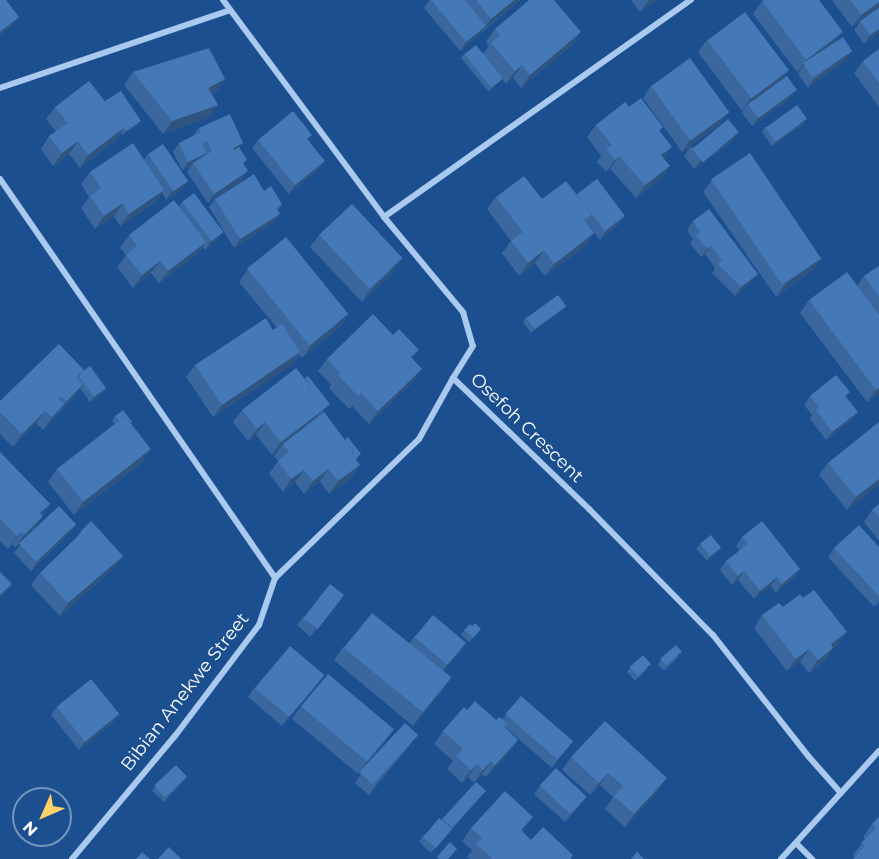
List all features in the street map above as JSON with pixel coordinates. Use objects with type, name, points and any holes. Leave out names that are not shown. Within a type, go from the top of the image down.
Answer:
[{"type":"street","name":"Osefoh Crescent","points":[[223,0],[384,217],[463,312],[473,346],[453,378],[589,509],[713,635],[809,757],[842,793]]},
{"type":"street","points":[[384,217],[692,0]]},
{"type":"street","points":[[0,88],[230,10]]},
{"type":"street","points":[[0,179],[275,578]]},
{"type":"street","name":"Bibian Anekwe Street","points":[[72,859],[175,736],[259,625],[275,578],[419,439],[453,378]]},
{"type":"street","points":[[781,859],[879,751]]},
{"type":"street","points":[[796,843],[812,859]]},
{"type":"building","points":[[0,0],[6,0],[19,17],[0,32]]},
{"type":"building","points":[[431,0],[465,0],[486,26],[466,42]]},
{"type":"building","points":[[476,0],[514,0],[491,19]]},
{"type":"building","points":[[529,0],[554,0],[581,32],[530,75],[522,65],[515,71],[491,43],[500,35],[495,29]]},
{"type":"building","points":[[819,0],[843,32],[806,60],[762,1]]},
{"type":"building","points":[[850,0],[879,0],[879,2],[861,15]]},
{"type":"building","points":[[879,8],[879,29],[870,35],[860,21]]},
{"type":"building","points":[[745,12],[789,70],[751,99],[707,40]]},
{"type":"building","points":[[843,37],[852,51],[812,77],[803,63]]},
{"type":"building","points":[[476,45],[503,78],[491,88],[464,54]]},
{"type":"building","points":[[209,48],[225,79],[208,88],[218,105],[172,121],[133,72]]},
{"type":"building","points":[[879,49],[879,83],[863,61]]},
{"type":"building","points":[[690,58],[729,112],[691,140],[651,86]]},
{"type":"building","points":[[787,76],[797,90],[758,118],[748,104]]},
{"type":"building","points":[[89,81],[125,127],[88,155],[78,141],[62,153],[49,136],[68,123],[55,107]]},
{"type":"building","points":[[121,91],[141,121],[126,131],[105,101]]},
{"type":"building","points":[[641,98],[663,127],[659,130],[672,147],[661,155],[670,166],[645,185],[619,156],[615,160],[606,149],[612,145],[596,125],[625,102],[629,107]]},
{"type":"building","points":[[797,105],[807,119],[775,142],[765,128]]},
{"type":"building","points":[[293,111],[312,135],[307,139],[325,161],[295,185],[258,140]]},
{"type":"building","points":[[230,114],[243,143],[233,148],[234,150],[239,147],[247,160],[243,163],[248,171],[214,194],[193,163],[212,151],[207,141],[202,143],[207,153],[188,162],[179,143],[201,132],[199,128]]},
{"type":"building","points":[[728,119],[739,132],[703,162],[692,149]]},
{"type":"building","points":[[133,143],[164,190],[129,214],[123,203],[104,216],[90,196],[101,188],[90,172]]},
{"type":"building","points":[[163,144],[188,181],[173,191],[148,154]]},
{"type":"building","points":[[750,153],[821,258],[782,285],[711,179]]},
{"type":"building","points":[[254,174],[264,191],[271,186],[282,204],[276,208],[280,214],[240,239],[215,199]]},
{"type":"building","points":[[524,176],[542,199],[566,181],[592,214],[584,220],[594,233],[554,264],[544,250],[528,263],[511,241],[523,232],[496,197]]},
{"type":"building","points":[[597,179],[625,216],[605,231],[577,194]]},
{"type":"building","points":[[194,193],[223,232],[212,241],[182,202]]},
{"type":"building","points":[[174,200],[206,242],[168,271],[160,261],[142,275],[126,255],[137,246],[129,235]]},
{"type":"building","points":[[352,204],[402,258],[370,289],[319,235]]},
{"type":"building","points":[[709,209],[758,274],[741,287],[718,264],[722,261],[711,246],[707,249],[696,235],[700,232],[693,221]]},
{"type":"building","points":[[286,237],[348,314],[309,345],[247,268]]},
{"type":"building","points":[[879,266],[879,297],[864,276]]},
{"type":"building","points":[[847,272],[879,315],[879,388],[876,390],[809,300]]},
{"type":"building","points":[[558,295],[566,306],[535,329],[526,318]]},
{"type":"building","points":[[373,314],[393,335],[399,329],[419,350],[411,357],[422,369],[378,411],[361,393],[358,396],[338,375],[340,373],[327,359]]},
{"type":"building","points":[[266,318],[273,330],[282,324],[300,352],[222,405],[195,365]]},
{"type":"building","points":[[59,344],[84,370],[76,377],[83,384],[67,401],[60,396],[58,398],[64,404],[52,417],[45,411],[22,434],[0,412],[0,401]]},
{"type":"building","points":[[90,366],[106,388],[94,397],[79,377]]},
{"type":"building","points":[[296,368],[311,387],[307,389],[323,410],[281,442],[265,422],[257,429],[242,410]]},
{"type":"building","points":[[836,375],[850,392],[845,396],[858,412],[832,432],[816,410],[819,407],[810,396]]},
{"type":"building","points":[[308,376],[330,404],[322,410],[308,391],[311,387],[305,378]]},
{"type":"building","points":[[123,410],[131,423],[125,416],[119,421],[115,416]]},
{"type":"building","points":[[324,412],[354,452],[351,454],[360,465],[338,481],[328,469],[313,481],[304,470],[291,479],[278,461],[289,452],[283,444]]},
{"type":"building","points":[[125,416],[151,449],[83,502],[57,469]]},
{"type":"building","points":[[879,422],[879,479],[856,497],[828,463]]},
{"type":"building","points":[[348,437],[361,454],[355,459],[352,455],[354,452],[345,440]]},
{"type":"building","points":[[0,452],[50,504],[40,513],[43,516],[24,535],[21,532],[17,536],[0,519]]},
{"type":"building","points":[[879,504],[879,517],[872,510]]},
{"type":"building","points":[[59,506],[76,524],[36,562],[19,544]]},
{"type":"building","points":[[91,521],[123,556],[68,603],[40,573]]},
{"type":"building","points":[[762,521],[800,569],[782,584],[777,577],[760,591],[744,571],[738,576],[726,561],[748,544],[742,537]]},
{"type":"building","points":[[859,525],[879,547],[879,596],[834,548]]},
{"type":"building","points":[[711,535],[721,548],[710,556],[700,544]]},
{"type":"building","points":[[0,572],[12,584],[0,595]]},
{"type":"building","points":[[330,584],[344,595],[318,629],[304,618]]},
{"type":"building","points":[[814,590],[847,632],[831,644],[833,648],[818,660],[809,649],[796,659],[762,615],[779,603],[783,607],[800,594],[803,598]]},
{"type":"building","points":[[372,613],[451,677],[423,712],[344,648]]},
{"type":"building","points":[[433,615],[466,643],[447,665],[414,637]]},
{"type":"building","points":[[475,623],[481,629],[473,638],[464,630],[470,624],[472,626]]},
{"type":"building","points":[[676,645],[682,652],[666,666],[660,659]]},
{"type":"building","points":[[290,646],[324,675],[289,717],[255,688]]},
{"type":"building","points":[[643,655],[651,664],[638,676],[630,667]]},
{"type":"building","points":[[328,674],[394,729],[367,761],[301,706]]},
{"type":"building","points":[[91,679],[119,714],[85,742],[57,707]]},
{"type":"building","points":[[521,696],[573,741],[557,759],[505,714]]},
{"type":"building","points":[[475,701],[496,720],[500,717],[507,724],[504,727],[518,740],[495,765],[491,761],[483,770],[477,764],[471,770],[456,756],[463,749],[443,731],[464,707],[467,710]]},
{"type":"building","points":[[605,721],[667,778],[634,814],[614,796],[623,786],[608,773],[599,783],[571,757]]},
{"type":"building","points":[[405,723],[418,735],[372,784],[359,772]]},
{"type":"building","points":[[176,765],[187,777],[165,797],[154,785]]},
{"type":"building","points":[[556,768],[587,797],[570,814],[540,786]]},
{"type":"building","points":[[476,782],[486,791],[452,828],[443,819]]},
{"type":"building","points":[[505,791],[533,817],[521,830],[531,840],[543,827],[573,855],[570,859],[493,859],[476,844],[482,838],[471,828]]},
{"type":"building","points":[[879,817],[879,859],[853,859],[865,846],[861,843],[876,828],[872,824]]},
{"type":"building","points":[[439,818],[452,829],[436,848],[423,837]]},
{"type":"building","points":[[450,842],[457,849],[448,859],[439,859],[437,857]]},
{"type":"building","points":[[169,847],[181,859],[158,859]]},
{"type":"building","points":[[142,852],[150,859],[136,859]]},
{"type":"building","points":[[637,852],[644,859],[631,859]]}]
